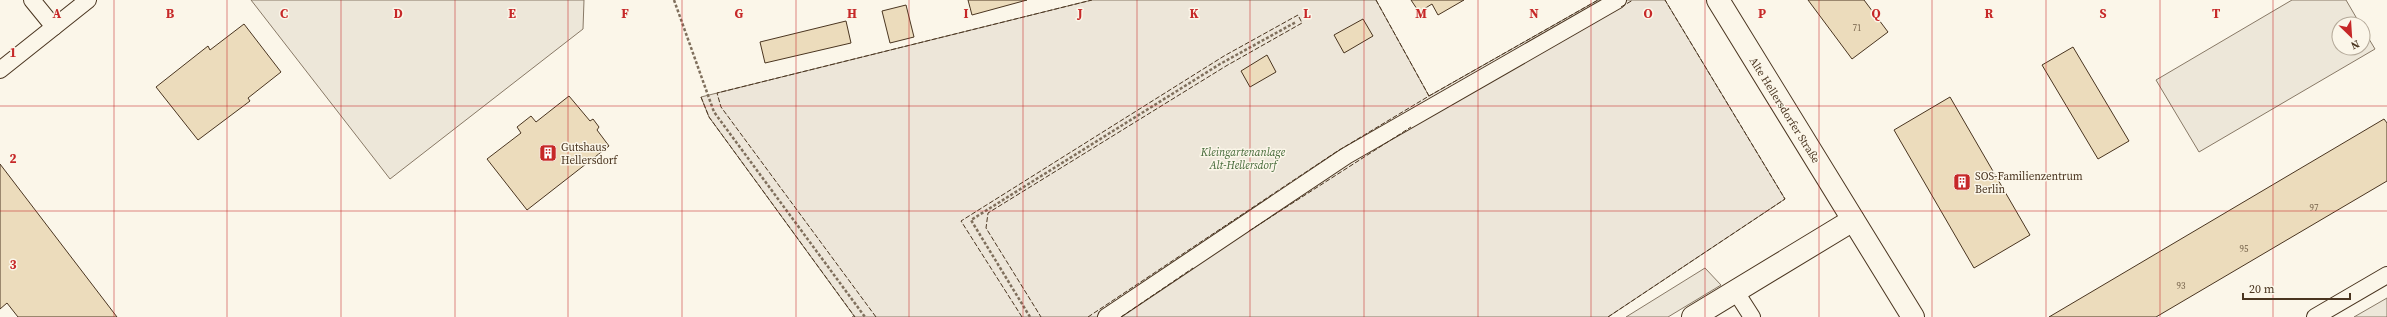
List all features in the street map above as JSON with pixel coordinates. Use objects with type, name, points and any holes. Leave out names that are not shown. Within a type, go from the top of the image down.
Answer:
[{"type":"street","name":"Alte Hellersdorfer Straße","points":[[1718,0],[1913,317]]},
{"type":"street","points":[[1693,317],[1853,220]]},
{"type":"lane","points":[[32,0],[54,28]]},
{"type":"lane","points":[[0,70],[88,0]]},
{"type":"lane","points":[[1106,317],[1346,156],[1618,0]]},
{"type":"lane","points":[[2315,317],[2387,275]]},
{"type":"lane","points":[[1736,292],[1752,317]]},
{"type":"path","points":[[674,0],[714,112],[866,317]]},
{"type":"path","points":[[1030,317],[971,220],[1220,64],[1296,22]]},
{"type":"green space","name":"Kleingartenanlage Alt-Hellersdorf","points":[[1092,0],[1376,0],[1429,96],[1598,0],[1665,0],[1785,199],[1608,317],[852,317],[854,316],[709,117],[701,97]]},
{"type":"shaded area","points":[[251,0],[584,0],[583,29],[390,179]]},
{"type":"shaded area","points":[[2292,0],[2346,0],[2355,16],[2331,16],[2331,56],[2363,56],[2199,152],[2156,80]]},
{"type":"shaded area","points":[[2371,42],[2375,49],[2371,51]]},
{"type":"shaded area","points":[[1705,268],[1721,285],[1668,317],[1626,317]]},
{"type":"shaded area","points":[[2387,298],[2387,317],[2354,317]]},
{"type":"building","points":[[968,0],[1027,0],[972,15]]},
{"type":"building","points":[[1411,0],[1464,0],[1438,15],[1432,4],[1419,12]]},
{"type":"building","points":[[1808,0],[1864,0],[1888,32],[1852,59]]},
{"type":"building","points":[[906,5],[914,37],[890,43],[882,11]]},
{"type":"building","points":[[1363,19],[1373,36],[1344,53],[1334,35]]},
{"type":"building","points":[[846,21],[851,43],[765,63],[760,42]]},
{"type":"building","points":[[244,24],[281,72],[248,98],[250,101],[198,140],[156,87],[208,46],[210,50]]},
{"type":"building","points":[[2073,47],[2129,141],[2098,159],[2042,65]]},
{"type":"building","points":[[1267,55],[1276,72],[1250,87],[1241,71]]},
{"type":"building","name":"Gutshaus Hellersdorf","points":[[569,96],[590,121],[593,119],[599,127],[597,130],[609,146],[527,210],[487,159],[521,133],[517,127],[531,116],[536,122]]},
{"type":"building","name":"SOS-Familienzentrum Berlin","points":[[1950,97],[2030,235],[1974,268],[1894,130]]},
{"type":"building","points":[[2384,119],[2387,123],[2387,181],[2156,317],[2049,317]]},
{"type":"building","points":[[0,164],[117,317],[18,317],[7,303],[0,309]]},
{"type":"fence","points":[[876,317],[721,107],[717,93],[1092,0]]},
{"type":"fence","points":[[1376,0],[1429,96]]},
{"type":"fence","points":[[1088,317],[1336,152],[1429,96],[1598,0]]},
{"type":"fence","points":[[1621,7],[1633,0]]},
{"type":"fence","points":[[1608,317],[1785,199],[1665,0]]},
{"type":"fence","points":[[1022,317],[961,221],[1224,56],[1298,15],[1302,23],[1226,66],[988,213],[986,228],[1041,317]]},
{"type":"fence","points":[[701,97],[709,117],[855,317]]},
{"type":"fence","points":[[1249,231],[1411,127]]},
{"type":"fence","points":[[1121,317],[1193,268]]},
{"type":"place","name":"Gutshaus Hellersdorf","points":[[548,153]]},
{"type":"place","name":"SOS-Familienzentrum Berlin","points":[[1962,182]]}]
